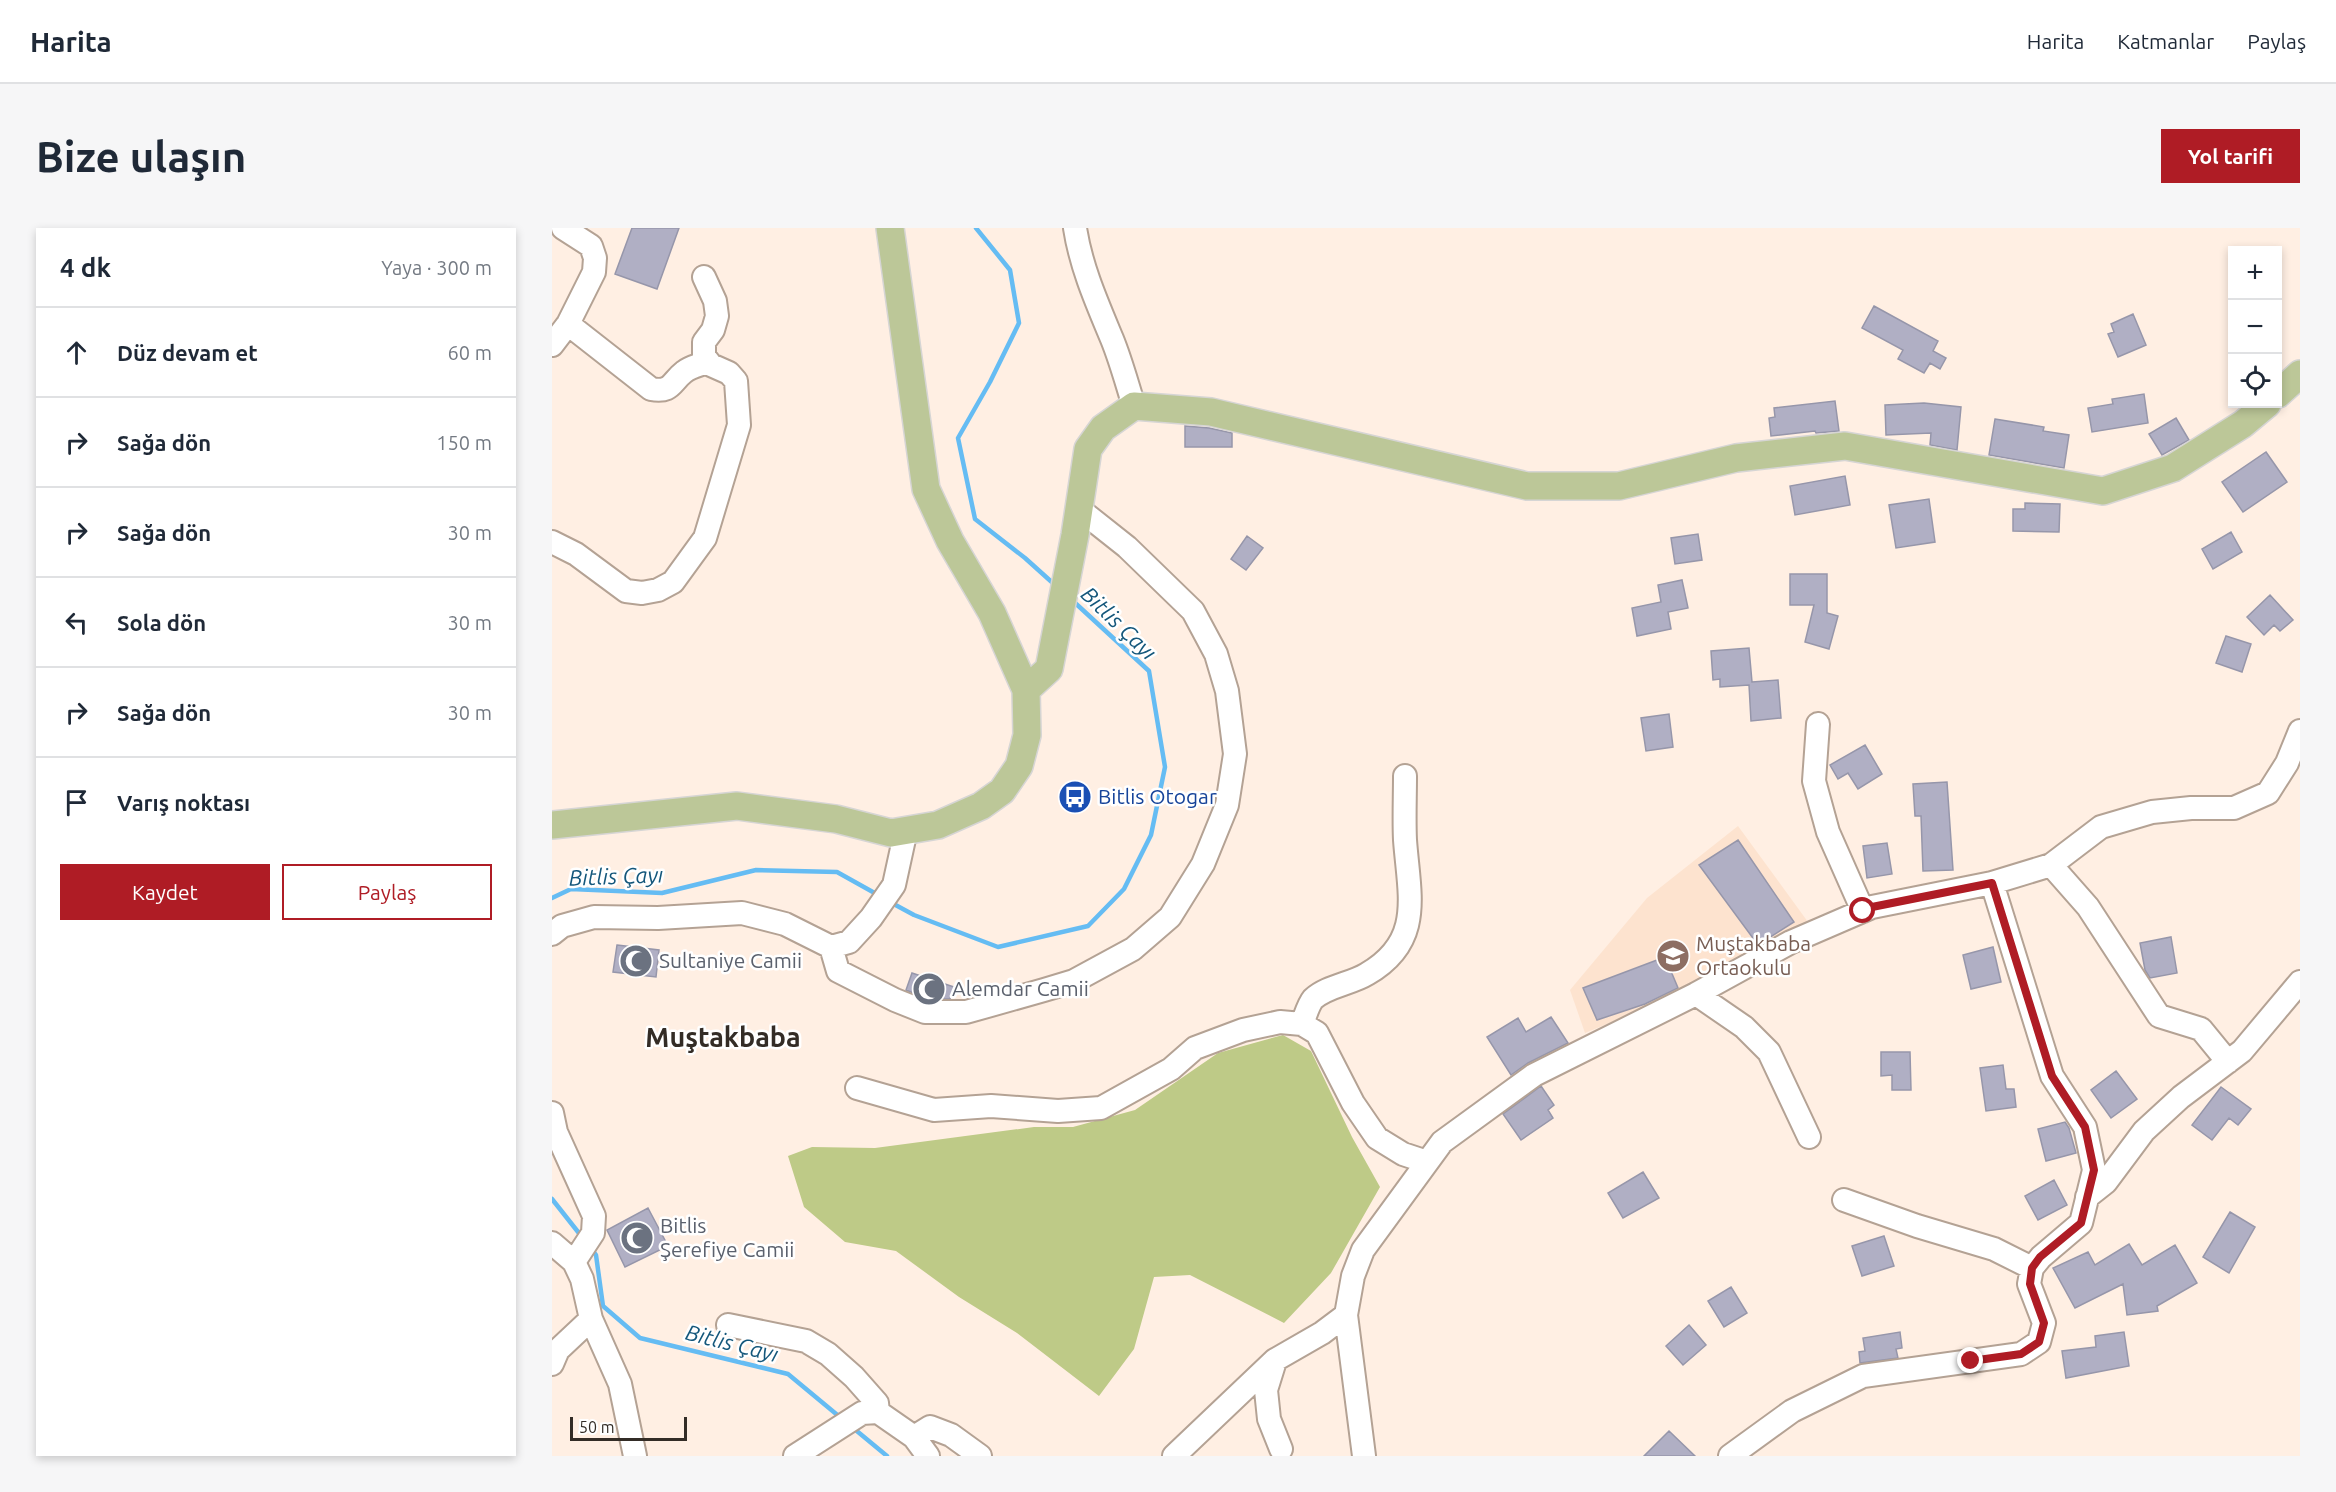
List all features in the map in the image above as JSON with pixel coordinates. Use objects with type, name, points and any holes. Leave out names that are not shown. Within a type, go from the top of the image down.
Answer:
[{"type":"main road","points":[[552,825],[737,806],[836,819],[891,833],[938,825],[981,806],[1002,791],[1019,766],[1027,735],[1026,690],[992,613],[950,542],[926,489],[890,228]]},
{"type":"main road","points":[[2282,390],[2300,374]]},
{"type":"main road","points":[[1026,690],[1049,669],[1075,535],[1088,449],[1103,429],[1134,406],[1211,412],[1527,486],[1619,486],[1736,459],[1845,446],[2103,491],[2173,468],[2243,424],[2262,408]]},
{"type":"street","points":[[552,345],[568,324],[594,272],[595,258],[591,246],[563,228]]},
{"type":"street","points":[[1075,228],[1078,245],[1100,313],[1112,340],[1134,406]]},
{"type":"street","points":[[552,542],[576,554],[626,591],[650,592],[673,582],[705,538],[739,425],[736,381],[729,373],[707,362],[704,356],[704,342],[713,330],[717,316],[715,301],[704,277]]},
{"type":"street","points":[[568,324],[651,389],[668,388],[685,371],[707,362]]},
{"type":"street","points":[[831,947],[838,971],[895,1000],[925,1012],[966,1012],[1074,981],[1133,950],[1170,917],[1203,864],[1227,805],[1235,754],[1227,691],[1216,654],[1192,611],[1127,548],[1079,509]]},
{"type":"street","points":[[1818,724],[1814,781],[1828,832],[1863,911]]},
{"type":"street","points":[[1364,1456],[1346,1315],[1353,1275],[1363,1250],[1442,1142],[1534,1075],[1695,994],[1791,942],[1872,907],[1992,883],[2051,865],[2101,827],[2152,812],[2191,808],[2234,808],[2268,793],[2286,763],[2300,731]]},
{"type":"street","points":[[1302,1024],[1312,1000],[1367,974],[1395,953],[1404,938],[1411,905],[1405,839],[1405,776]]},
{"type":"street","points":[[552,934],[562,926],[594,917],[658,918],[742,914],[785,924],[831,947],[849,942],[871,918],[894,885],[906,830]]},
{"type":"street","points":[[2051,865],[2088,906],[2159,1016],[2201,1029],[2228,1062]]},
{"type":"street","points":[[1730,1456],[1791,1411],[1863,1376],[2021,1354],[2039,1342],[2044,1323],[2030,1284],[2032,1268],[2040,1257],[2081,1223],[2094,1170],[2085,1127],[2052,1076],[1992,883]]},
{"type":"street","points":[[2087,1197],[2106,1182],[2144,1131],[2181,1097],[2242,1051],[2300,982]]},
{"type":"street","points":[[1695,994],[1744,1027],[1769,1052],[1809,1137]]},
{"type":"street","points":[[857,1088],[934,1110],[991,1106],[1058,1111],[1101,1108],[1171,1069],[1195,1048],[1243,1030],[1280,1022],[1302,1024],[1317,1033],[1353,1103],[1377,1138],[1403,1154],[1427,1162]]},
{"type":"street","points":[[552,1113],[556,1132],[594,1216],[592,1233],[566,1251],[582,1279],[591,1319],[620,1384],[635,1456]]},
{"type":"street","points":[[1844,1200],[1917,1226],[1994,1249],[2032,1268]]},
{"type":"street","points":[[1174,1456],[1275,1360],[1322,1333],[1346,1315]]},
{"type":"street","points":[[552,1364],[558,1350],[591,1319]]},
{"type":"street","points":[[728,1325],[806,1341],[828,1354],[854,1377],[877,1403],[870,1412],[830,1433],[795,1456]]},
{"type":"street","points":[[1275,1360],[1266,1390],[1269,1419],[1281,1449]]},
{"type":"street","points":[[870,1412],[914,1437],[928,1456]]},
{"type":"street","points":[[914,1437],[930,1427],[951,1435],[980,1456]]},
{"type":"shaded area","name":"Muştakbaba Ortaokulu","points":[[1738,826],[1808,922],[1683,993],[1585,1033],[1570,990],[1647,898]]},
{"type":"green space","points":[[1283,1035],[1311,1051],[1352,1137],[1380,1187],[1331,1273],[1284,1323],[1190,1275],[1154,1277],[1134,1349],[1099,1396],[1017,1333],[959,1297],[896,1251],[845,1242],[804,1207],[788,1156],[812,1147],[875,1148],[1034,1127],[1073,1127],[1135,1110],[1218,1053]]},
{"type":"building","points":[[632,228],[679,228],[657,289],[615,274]]},
{"type":"building","points":[[1874,306],[1938,341],[1933,351],[1946,358],[1940,369],[1930,363],[1924,373],[1898,359],[1903,350],[1862,328]]},
{"type":"building","points":[[2133,314],[2146,345],[2118,357],[2108,334],[2114,332],[2111,324]]},
{"type":"building","points":[[2144,394],[2148,423],[2092,432],[2088,408],[2113,404],[2112,399]]},
{"type":"building","points":[[1835,401],[1839,431],[1771,436],[1769,418],[1775,417],[1774,408]]},
{"type":"building","points":[[1924,403],[1961,407],[1957,450],[1930,445],[1931,433],[1886,435],[1885,405]]},
{"type":"building","points":[[2176,418],[2189,440],[2162,455],[2149,434]]},
{"type":"building","points":[[1995,419],[2044,427],[2043,431],[2069,435],[2064,468],[1989,455]]},
{"type":"building","points":[[1185,426],[1232,433],[1232,447],[1185,447]]},
{"type":"building","points":[[2266,452],[2287,482],[2243,512],[2222,482]]},
{"type":"building","points":[[1845,476],[1850,505],[1795,515],[1790,486]]},
{"type":"building","points":[[1929,499],[1935,542],[1896,548],[1889,505]]},
{"type":"building","points":[[2025,503],[2060,504],[2059,532],[2013,531],[2013,509],[2025,509]]},
{"type":"building","points":[[2231,532],[2242,552],[2213,569],[2202,549]]},
{"type":"building","points":[[1698,534],[1702,560],[1675,564],[1671,538]]},
{"type":"building","points":[[1247,536],[1263,548],[1246,570],[1231,559]]},
{"type":"building","points":[[1790,574],[1827,574],[1827,613],[1838,616],[1829,649],[1805,642],[1814,605],[1790,605]]},
{"type":"building","points":[[1682,580],[1688,608],[1668,612],[1671,629],[1637,636],[1632,608],[1661,602],[1658,585]]},
{"type":"building","points":[[2270,595],[2293,620],[2280,631],[2274,625],[2264,635],[2247,617]]},
{"type":"building","points":[[2226,636],[2251,644],[2242,672],[2216,663]]},
{"type":"building","points":[[1749,648],[1752,682],[1778,680],[1781,718],[1751,721],[1749,685],[1720,687],[1720,679],[1713,680],[1711,651]]},
{"type":"building","points":[[1669,714],[1673,747],[1646,751],[1641,718]]},
{"type":"building","points":[[1865,745],[1882,774],[1858,789],[1848,773],[1838,779],[1830,765]]},
{"type":"building","points":[[1947,782],[1953,870],[1923,871],[1921,816],[1915,816],[1913,784]]},
{"type":"building","points":[[1738,840],[1794,922],[1758,945],[1699,865]]},
{"type":"building","points":[[1887,843],[1892,874],[1867,878],[1863,846]]},
{"type":"building","points":[[2171,937],[2177,973],[2150,978],[2145,970],[2140,943]]},
{"type":"building","name":"Sultaniye Camii","points":[[617,945],[659,950],[656,977],[613,972]]},
{"type":"building","points":[[1993,947],[2001,982],[1971,989],[1963,955]]},
{"type":"building","points":[[1665,957],[1678,988],[1645,1004],[1597,1020],[1583,988]]},
{"type":"building","name":"Alemdar Camii","points":[[912,973],[954,987],[950,999],[928,999],[906,990]]},
{"type":"building","points":[[1551,1017],[1568,1043],[1528,1063],[1511,1075],[1487,1037],[1518,1018],[1526,1032]]},
{"type":"building","points":[[1881,1052],[1910,1052],[1911,1090],[1892,1090],[1892,1075],[1881,1076]]},
{"type":"building","points":[[2003,1065],[2006,1089],[2014,1089],[2016,1107],[1986,1111],[1980,1068]]},
{"type":"building","points":[[2116,1071],[2137,1099],[2111,1118],[2091,1090]]},
{"type":"building","points":[[1541,1086],[1554,1105],[1548,1110],[1553,1118],[1521,1140],[1503,1114]]},
{"type":"building","points":[[2221,1087],[2251,1109],[2238,1125],[2229,1118],[2212,1140],[2192,1125]]},
{"type":"building","points":[[2065,1122],[2076,1153],[2046,1161],[2038,1129]]},
{"type":"building","points":[[1643,1172],[1659,1198],[1623,1218],[1608,1193]]},
{"type":"building","points":[[2054,1180],[2067,1205],[2038,1220],[2025,1196]]},
{"type":"building","name":"Bitlis Şerefiye Camii","points":[[648,1208],[668,1246],[625,1267],[607,1230]]},
{"type":"building","points":[[2230,1212],[2255,1227],[2229,1273],[2203,1257]]},
{"type":"building","points":[[1884,1236],[1894,1266],[1862,1276],[1852,1246]]},
{"type":"building","points":[[2129,1244],[2142,1265],[2175,1245],[2197,1283],[2157,1306],[2158,1311],[2127,1315],[2123,1284],[2075,1308],[2053,1268],[2088,1252],[2095,1265]]},
{"type":"building","points":[[1731,1287],[1747,1313],[1724,1327],[1708,1301]]},
{"type":"building","points":[[1689,1325],[1706,1345],[1683,1365],[1666,1346]]},
{"type":"building","points":[[1900,1332],[1902,1348],[1896,1349],[1898,1358],[1860,1363],[1859,1352],[1865,1351],[1863,1338]]},
{"type":"building","points":[[2124,1332],[2129,1366],[2066,1378],[2062,1351],[2096,1347],[2095,1336]]},
{"type":"building","points":[[1669,1431],[1695,1456],[1644,1456]]},
{"type":"waterway","name":"Bitlis Çayı","points":[[976,228],[1010,270],[1019,323],[990,382],[958,438],[975,519],[1055,585]]},
{"type":"waterway","name":"Bitlis Çayı","points":[[890,902],[914,915],[998,947],[1088,926],[1124,889],[1151,835],[1165,767],[1149,671],[1073,601]]},
{"type":"waterway","name":"Bitlis Çayı","points":[[552,898],[571,889],[662,893],[756,870],[837,872],[880,896]]},
{"type":"waterway","name":"Bitlis Çayı","points":[[552,1199],[582,1237]]},
{"type":"waterway","name":"Bitlis Çayı","points":[[591,1248],[596,1255],[603,1306],[640,1338],[788,1374],[841,1418]]},
{"type":"waterway","name":"Bitlis Çayı","points":[[852,1427],[887,1456]]},
{"type":"place","name":"Bitlis Otogar","points":[[1075,797]]},
{"type":"place","name":"Muştakbaba Ortaokulu","points":[[1673,956]]},
{"type":"place","name":"Sultaniye Camii","points":[[636,961]]},
{"type":"place","name":"Alemdar Camii","points":[[929,989]]},
{"type":"place","name":"Bitlis Şerefiye Camii","points":[[637,1238]]},
{"type":"district","name":"Muştakbaba","points":[[723,1038]]},
{"type":"route","points":[[1863,911],[1872,907],[1992,883],[2052,1076],[2085,1127],[2094,1170],[2081,1223],[2040,1257],[2032,1268],[2030,1284],[2044,1323],[2039,1342],[2021,1354],[1971,1361]]}]
